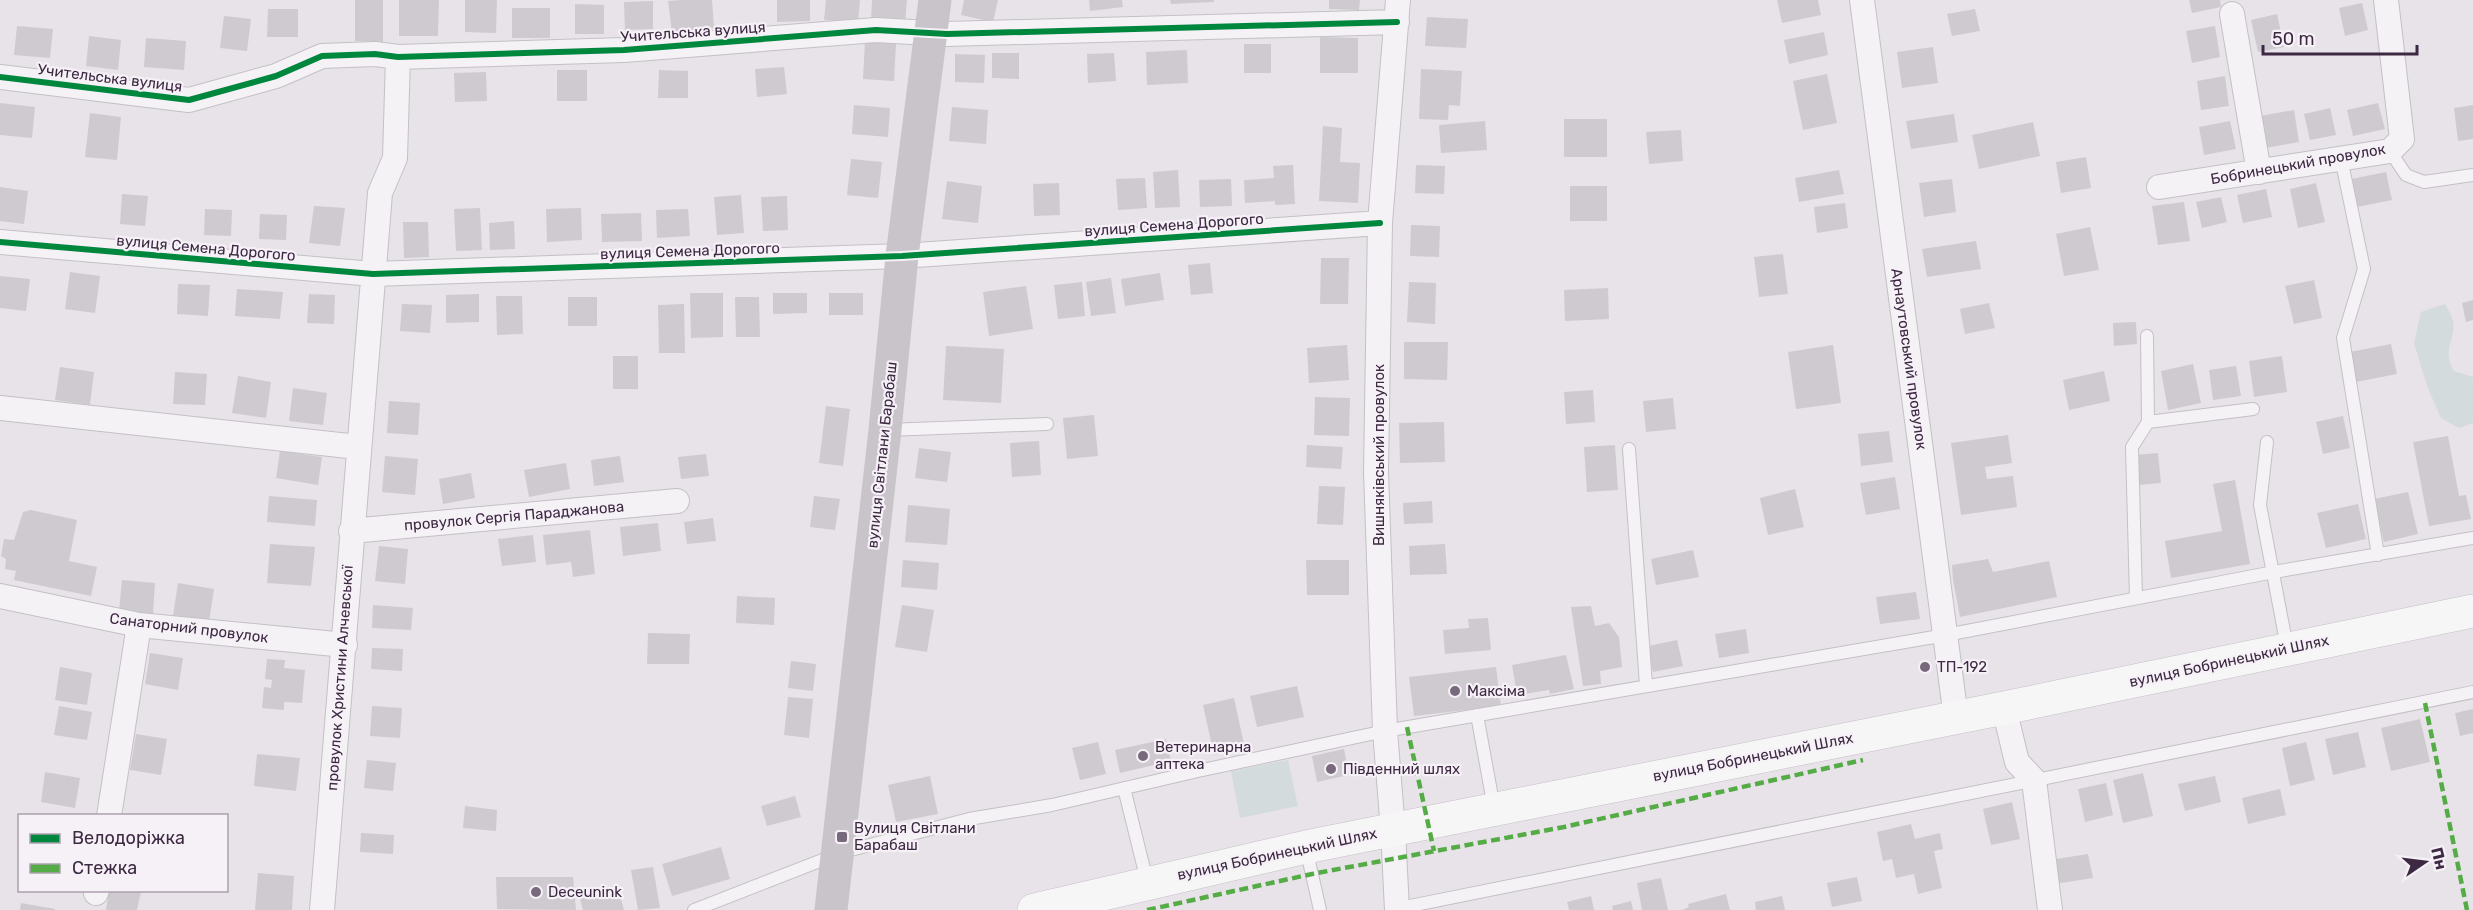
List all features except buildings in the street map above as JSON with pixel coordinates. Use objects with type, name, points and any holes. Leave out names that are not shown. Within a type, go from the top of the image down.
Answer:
[{"type":"main road","name":"вулиця Бобринецький Шлях","points":[[1034,910],[1306,847],[1956,718],[2473,611]]},
{"type":"street","name":"вулиця Світлани Барабаш","points":[[831,910],[885,430],[902,256],[935,0]]},
{"type":"street","name":"Арнаутовський провулок","points":[[1862,0],[1956,718]]},
{"type":"street","name":"Бобринецький провулок","points":[[2159,187],[2390,151],[2402,139],[2385,0]]},
{"type":"street","name":"Учительська вулиця","points":[[0,77],[189,100],[276,76],[322,56],[375,54],[398,57],[624,50],[876,30],[931,33],[1398,11]]},
{"type":"street","name":"Вишняківський провулок","points":[[1395,910],[1394,830],[1385,731],[1376,472],[1380,223],[1398,11]]},
{"type":"street","points":[[2232,14],[2259,172]]},
{"type":"street","name":"провулок Христини Алчевської","points":[[322,910],[380,193],[395,158],[398,57]]},
{"type":"street","name":"вулиця Семена Дорогого","points":[[0,242],[373,274],[902,256],[1380,223]]},
{"type":"street","points":[[0,408],[358,447]]},
{"type":"street","name":"провулок Сергія Параджанова","points":[[351,531],[677,501]]},
{"type":"street","name":"Санаторний провулок","points":[[0,596],[139,625],[345,645]]},
{"type":"street","points":[[109,814],[139,625]]},
{"type":"street","points":[[2004,708],[2017,762],[2034,780],[2050,910]]},
{"type":"lane","points":[[2390,151],[2406,175],[2424,183],[2473,175]]},
{"type":"lane","points":[[2341,158],[2364,269],[2343,338],[2378,555]]},
{"type":"lane","points":[[2136,598],[2132,447],[2148,422],[2147,336]]},
{"type":"lane","points":[[2148,422],[2253,409]]},
{"type":"lane","points":[[885,430],[1047,424]]},
{"type":"lane","points":[[2267,442],[2260,505],[2288,649]]},
{"type":"lane","points":[[1629,449],[1646,685]]},
{"type":"lane","points":[[694,910],[836,854],[969,819],[1052,805],[1385,731],[1946,635],[2274,572],[2473,538]]},
{"type":"lane","points":[[1395,910],[2473,692]]},
{"type":"lane","points":[[1477,715],[1494,809]]},
{"type":"lane","points":[[1124,788],[1147,882]]},
{"type":"lane","points":[[1306,847],[1320,910]]},
{"type":"shaded area","points":[[2445,304],[2454,325],[2449,349],[2450,363],[2454,371],[2473,377],[2473,423],[2459,428],[2441,418],[2427,386],[2414,343],[2421,312]]},
{"type":"shaded area","points":[[1288,760],[1298,806],[1240,818],[1231,771]]},
{"type":"marked path","points":[[2425,703],[2467,910]]},
{"type":"marked path","points":[[1407,727],[1434,851]]},
{"type":"marked path","points":[[1147,910],[1312,874],[1564,827],[1863,760]]},
{"type":"cycle path","points":[[0,77],[189,100],[276,76],[322,56],[375,54],[398,57],[624,50],[876,30],[947,34],[1397,22]]},
{"type":"cycle path","points":[[0,242],[373,274],[902,256],[1380,223]]},
{"type":"place","name":"ТП-192","points":[[1925,667]]},
{"type":"place","name":"Максіма","points":[[1455,691]]},
{"type":"place","name":"Ветеринарна аптека","points":[[1143,756]]},
{"type":"place","name":"Південний шлях","points":[[1331,769]]},
{"type":"place","name":"Вулиця Світлани Барабаш","points":[[842,837]]},
{"type":"place","name":"Deceunink","points":[[536,892]]}]
